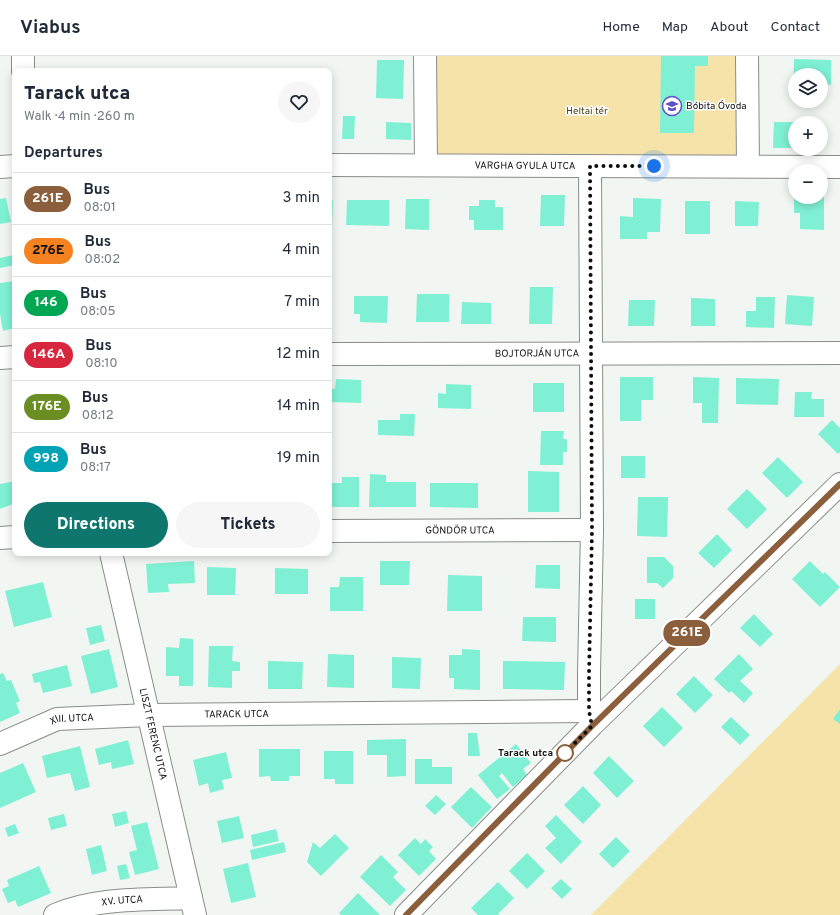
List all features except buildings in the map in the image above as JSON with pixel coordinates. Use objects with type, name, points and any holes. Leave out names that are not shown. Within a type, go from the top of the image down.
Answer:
[{"type":"street","points":[[23,68],[24,56]]},
{"type":"street","points":[[425,56],[426,165]]},
{"type":"street","points":[[747,56],[748,166]]},
{"type":"street","name":"VARGHA GYULA UTCA","points":[[332,165],[840,167]]},
{"type":"street","points":[[0,167],[12,166]]},
{"type":"street","points":[[590,166],[592,354],[591,718]]},
{"type":"street","name":"BOJTORJÁN UTCA","points":[[332,354],[840,353]]},
{"type":"street","points":[[0,358],[12,357]]},
{"type":"street","points":[[406,915],[591,718],[840,484]]},
{"type":"street","name":"GÖNDÖR UTCA","points":[[332,531],[592,530]]},
{"type":"street","points":[[0,538],[12,537]]},
{"type":"street","name":"LISZT FERENC UTCA","points":[[112,556],[193,907]]},
{"type":"street","name":"TARACK UTCA","points":[[149,715],[591,718]]},
{"type":"street","name":"XIII. UTCA","points":[[0,744],[57,719],[149,715]]},
{"type":"street","name":"XV. UTCA","points":[[56,915],[71,909],[106,901],[193,907]]},
{"type":"green space","name":"Heltai tér","points":[[425,56],[747,56],[748,166],[426,165]]},
{"type":"green space","points":[[840,664],[840,915],[591,915]]},
{"type":"bus line","name":"261E","points":[[406,915],[592,726],[840,484]]},
{"type":"place","name":"Bóbita Óvoda","points":[[672,106]]},
{"type":"place","name":"Tarack utca","points":[[565,753]]},
{"type":"route","points":[[565,753],[592,726],[589,711],[592,530],[590,166],[654,166]]}]
